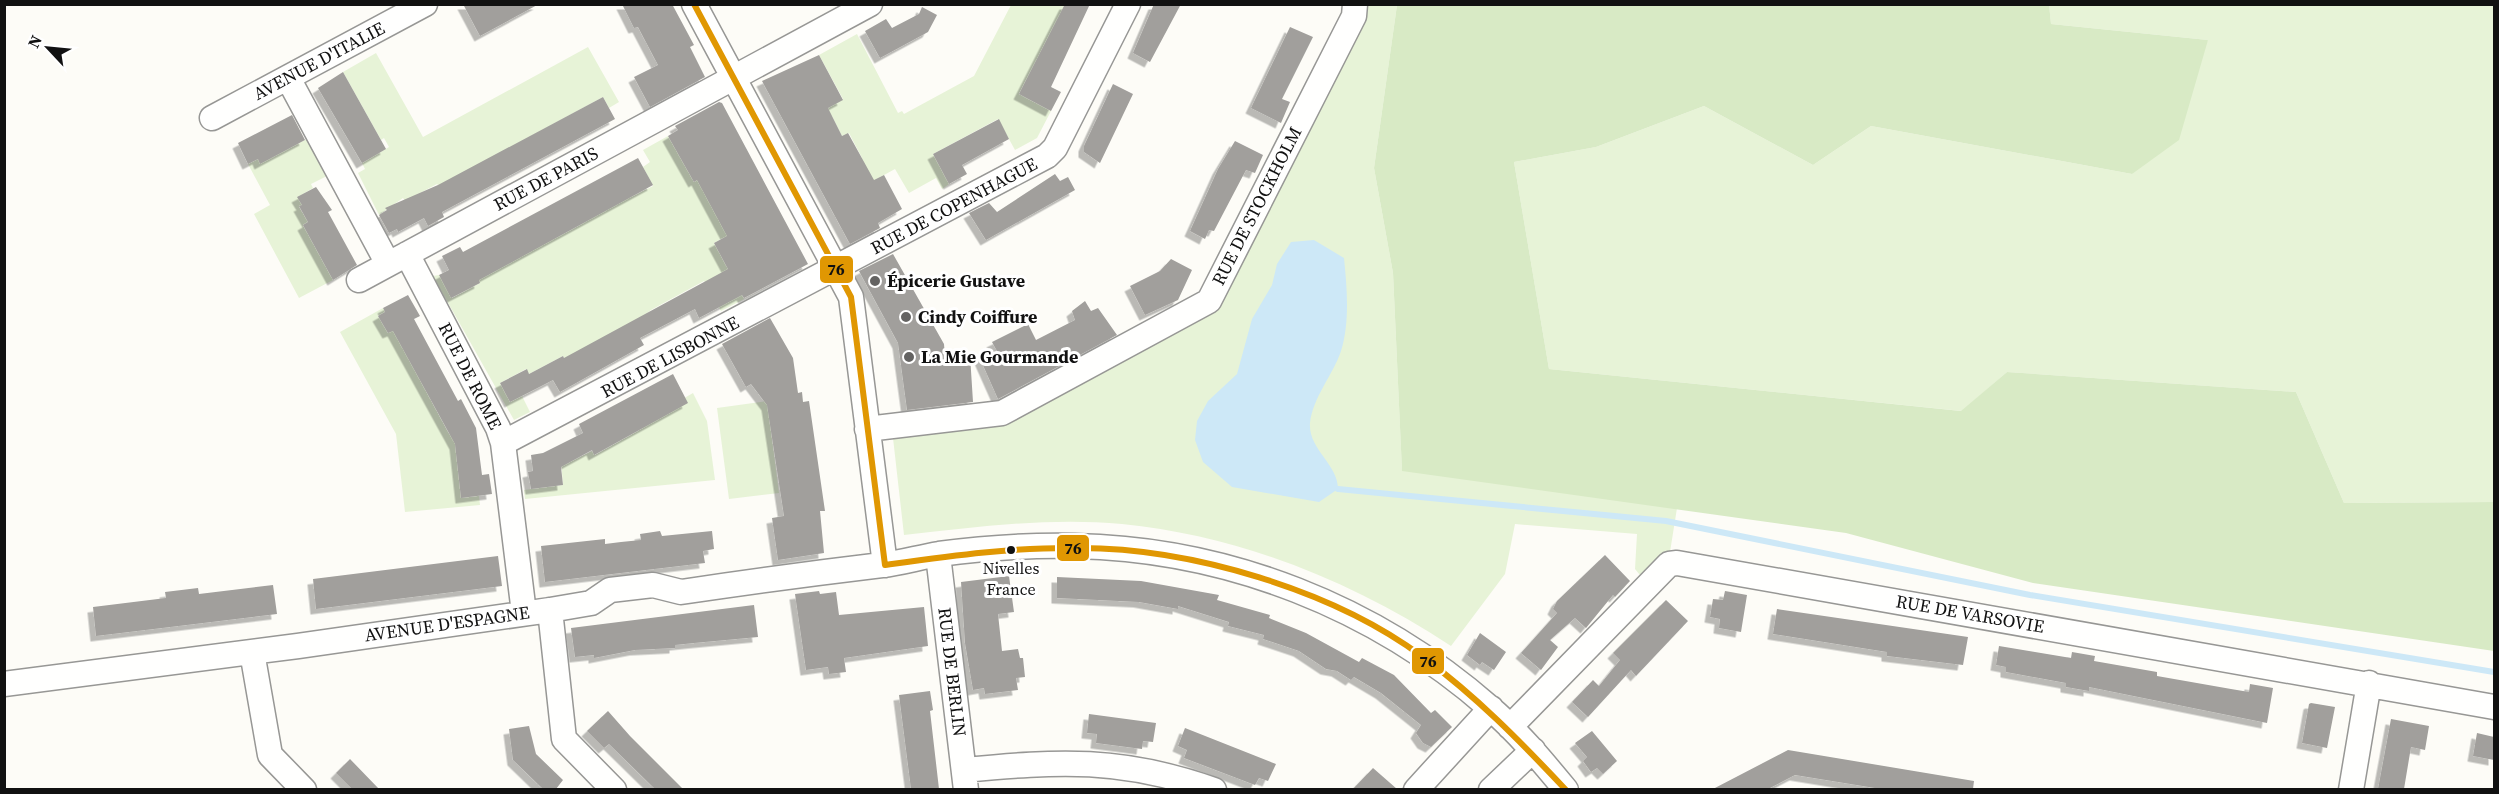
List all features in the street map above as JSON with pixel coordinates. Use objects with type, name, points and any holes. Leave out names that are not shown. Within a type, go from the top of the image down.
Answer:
[{"type":"street","name":"AVENUE D'ITALIE","points":[[212,118],[425,4]]},
{"type":"street","points":[[694,4],[851,297],[885,565]]},
{"type":"street","name":"RUE DE PARIS","points":[[359,280],[870,4]]},
{"type":"street","name":"RUE DE COPENHAGUE","points":[[836,269],[1047,156],[1055,148],[1128,4]]},
{"type":"street","name":"RUE DE STOCKHOLM","points":[[867,429],[1002,413],[1209,301],[1354,16],[1355,4]]},
{"type":"street","name":"RUE DE ROME","points":[[288,78],[498,428],[502,443],[524,613]]},
{"type":"street","name":"RUE DE LISBONNE","points":[[502,443],[836,269]]},
{"type":"street","name":"AVENUE D'ESPAGNE","points":[[4,684],[550,610],[591,603],[610,590],[653,585],[681,592],[981,550],[1073,546],[1130,549],[1173,555],[1239,570],[1290,586],[1359,617],[1436,664],[1491,708],[1533,750],[1566,789]]},
{"type":"street","name":"RUE DE BERLIN","points":[[938,555],[965,780]]},
{"type":"street","name":"RUE DE VARSOVIE","points":[[1510,727],[1669,564],[1677,563],[2494,706]]},
{"type":"street","points":[[550,610],[564,739],[614,789]]},
{"type":"street","points":[[252,652],[270,755],[304,789]]},
{"type":"street","points":[[2350,789],[2369,683]]},
{"type":"street","points":[[1416,789],[1491,708]]},
{"type":"street","points":[[1491,789],[1533,750]]},
{"type":"street","points":[[965,780],[1052,762],[1095,763],[1174,776],[1214,789]]},
{"type":"green space","points":[[2049,4],[2051,24],[2208,40],[2179,140],[2132,174],[1871,126],[1813,165],[1704,106],[1596,147],[1514,162],[1549,369],[1961,411],[2007,372],[2296,392],[2344,503],[2494,502],[2494,651],[2033,583],[1846,533],[1402,471],[1393,273],[1374,168],[1397,5]]},
{"type":"green space","points":[[1011,5],[1065,5],[1019,94],[1051,111],[1037,138],[1015,150],[998,119],[933,154],[949,184],[942,189],[936,178],[909,193],[895,169],[864,186],[862,158],[849,133],[842,136],[832,116],[821,112],[843,99],[819,55],[857,34],[898,113],[902,111],[904,114],[974,76]]},
{"type":"green space","points":[[1365,5],[1397,5],[1374,168],[1393,273],[1402,470],[1677,508],[1670,552],[1644,580],[1635,569],[1637,534],[1515,524],[1505,574],[1451,646],[1375,601],[1294,565],[1210,539],[1166,530],[1095,522],[1040,522],[904,535],[893,438],[1005,423],[1216,309]]},
{"type":"green space","points":[[2049,5],[2494,5],[2494,502],[2344,503],[2296,392],[2007,372],[1962,411],[1549,369],[1514,162],[1596,147],[1704,106],[1813,165],[1871,126],[2132,174],[2208,40],[2051,24]]},
{"type":"green space","points":[[588,47],[619,102],[609,108],[603,97],[439,186],[437,184],[405,201],[403,198],[379,215],[358,173],[365,169],[362,163],[389,147],[384,138],[381,140],[343,72],[376,53],[423,137]]},
{"type":"green space","points":[[668,136],[694,182],[699,179],[749,238],[723,238],[714,243],[744,299],[721,311],[704,281],[651,310],[572,373],[563,356],[529,374],[526,369],[500,383],[510,402],[522,396],[530,412],[514,420],[433,276],[439,275],[452,298],[480,283],[476,275],[573,229],[627,194],[629,198],[653,186],[643,167],[650,162],[643,150]]},
{"type":"green space","points":[[307,139],[327,176],[311,184],[313,188],[298,197],[302,205],[299,207],[308,222],[303,225],[333,280],[299,298],[254,214],[270,205],[248,164],[258,159],[261,163]]},
{"type":"green space","points":[[383,308],[385,312],[378,316],[388,333],[393,330],[449,434],[454,435],[461,498],[479,496],[480,505],[405,512],[396,434],[340,332]]},
{"type":"green space","points":[[693,393],[707,421],[715,480],[525,499],[524,490],[563,485],[561,461],[566,464],[592,451],[595,455],[643,428],[641,423]]},
{"type":"green space","points":[[767,401],[779,493],[729,499],[717,408]]},
{"type":"water","points":[[1314,240],[1344,258],[1347,305],[1346,328],[1341,351],[1315,404],[1310,423],[1314,441],[1337,480],[1338,489],[1319,502],[1232,487],[1203,462],[1195,440],[1197,421],[1208,401],[1237,374],[1252,319],[1272,285],[1277,264],[1291,242]]},
{"type":"building","points":[[463,4],[539,4],[480,36]]},
{"type":"building","points":[[622,4],[672,4],[694,45],[690,47],[705,77],[650,107],[634,77],[658,65],[638,27],[634,28]]},
{"type":"building","points":[[1065,4],[1090,4],[1051,87],[1061,92],[1051,111],[1019,94]]},
{"type":"building","points":[[1154,4],[1181,4],[1150,62],[1133,53]]},
{"type":"building","points":[[922,7],[937,15],[928,32],[880,58],[865,31],[886,19],[892,28],[919,14]]},
{"type":"building","points":[[1290,27],[1313,37],[1282,99],[1290,102],[1281,123],[1251,108]]},
{"type":"building","points":[[819,55],[843,100],[828,108],[842,136],[848,133],[874,180],[884,175],[902,209],[878,223],[880,228],[850,244],[762,81]]},
{"type":"building","points":[[343,72],[386,149],[362,163],[318,88]]},
{"type":"building","points":[[1113,84],[1133,94],[1100,163],[1084,152],[1084,146]]},
{"type":"building","points":[[603,97],[615,119],[442,212],[444,217],[428,226],[424,218],[398,232],[397,229],[389,233],[379,215],[387,210],[385,208],[438,185]]},
{"type":"building","points":[[719,102],[722,103],[808,264],[744,298],[742,295],[699,318],[695,309],[640,338],[644,345],[560,392],[553,380],[510,402],[500,383],[527,369],[529,374],[563,356],[564,358],[728,269],[714,243],[727,236],[697,180],[694,182],[668,136],[678,130],[675,126]]},
{"type":"building","points":[[292,115],[305,140],[260,164],[258,159],[248,164],[238,143]]},
{"type":"building","points":[[999,119],[1009,139],[962,165],[967,174],[949,184],[933,154]]},
{"type":"building","points":[[1235,141],[1263,155],[1255,173],[1246,170],[1214,231],[1209,230],[1205,239],[1190,231],[1218,169]]},
{"type":"building","points":[[638,158],[653,185],[479,280],[480,283],[451,298],[439,275],[449,270],[442,256],[460,247],[463,252]]},
{"type":"building","points":[[1055,174],[1060,181],[1068,177],[1075,190],[986,240],[969,213],[989,203],[997,212]]},
{"type":"building","points":[[316,187],[332,210],[328,212],[357,265],[333,280],[303,225],[308,222],[297,197]]},
{"type":"building","points":[[893,254],[944,344],[945,357],[970,355],[973,402],[907,410],[898,343],[859,271]]},
{"type":"building","points":[[1171,259],[1192,270],[1178,300],[1145,315],[1130,286],[1160,271]]},
{"type":"building","points":[[408,295],[420,316],[414,319],[458,401],[461,399],[476,428],[482,475],[489,474],[492,494],[461,498],[455,444],[393,331],[388,333],[378,316],[385,312],[383,308]]},
{"type":"building","points":[[1085,301],[1091,311],[1098,308],[1117,335],[998,399],[978,354],[997,351],[992,342],[1028,324],[1036,340],[1075,320],[1072,311]]},
{"type":"building","points":[[770,318],[793,358],[798,393],[802,392],[803,402],[809,401],[825,511],[820,511],[824,553],[778,560],[772,518],[784,516],[767,405],[751,384],[746,387],[722,344]]},
{"type":"building","points":[[673,374],[688,403],[594,455],[592,450],[561,467],[563,485],[531,489],[528,472],[533,471],[531,455],[543,453],[583,433],[579,424]]},
{"type":"building","points":[[660,531],[662,536],[712,531],[714,549],[703,551],[705,563],[545,582],[541,546],[605,539],[605,544],[641,540],[640,534]]},
{"type":"building","points":[[1605,555],[1630,581],[1615,597],[1613,595],[1586,628],[1575,618],[1550,640],[1558,647],[1541,670],[1521,653],[1557,613],[1553,609],[1557,601]]},
{"type":"building","points":[[498,556],[502,586],[316,609],[313,579]]},
{"type":"building","points":[[1009,576],[1014,612],[998,614],[1002,651],[1018,649],[1020,658],[1023,658],[1025,677],[1016,678],[1018,690],[985,694],[984,688],[973,690],[965,643],[961,582]]},
{"type":"building","points":[[1057,577],[1141,581],[1219,595],[1217,600],[1270,615],[1269,618],[1306,633],[1359,662],[1362,658],[1394,675],[1431,713],[1435,710],[1452,727],[1431,747],[1423,743],[1416,733],[1421,725],[1381,693],[1354,677],[1351,680],[1337,671],[1326,669],[1299,651],[1263,639],[1264,635],[1228,626],[1229,622],[1178,606],[1178,609],[1139,602],[1057,598]]},
{"type":"building","points":[[273,585],[277,614],[96,636],[93,607],[166,598],[165,592],[198,588],[199,594]]},
{"type":"building","points":[[819,591],[820,594],[836,592],[839,615],[924,607],[928,646],[844,658],[846,672],[829,674],[828,667],[806,670],[795,594]]},
{"type":"building","points":[[1725,591],[1747,595],[1741,632],[1719,628],[1720,619],[1710,617],[1713,599],[1723,600]]},
{"type":"building","points":[[1666,600],[1688,621],[1636,676],[1631,670],[1588,717],[1572,702],[1593,680],[1599,686],[1620,660],[1613,653]]},
{"type":"building","points":[[754,605],[758,637],[675,645],[675,648],[635,650],[594,658],[594,655],[575,657],[571,628]]},
{"type":"building","points":[[1777,609],[1968,637],[1963,665],[1887,656],[1887,652],[1773,634]]},
{"type":"building","points":[[1480,633],[1506,652],[1494,670],[1482,662],[1480,665],[1467,655]]},
{"type":"building","points":[[1999,646],[2071,658],[2072,652],[2095,656],[2094,661],[2157,672],[2157,676],[2249,692],[2250,684],[2273,688],[2267,723],[2089,687],[2089,691],[2066,687],[2066,683],[2006,672],[2006,667],[1996,665]]},
{"type":"building","points":[[930,691],[933,710],[930,711],[939,789],[911,789],[899,695]]},
{"type":"building","points":[[2311,703],[2335,707],[2327,748],[2302,743]]},
{"type":"building","points":[[608,711],[683,789],[655,789],[609,744],[604,748],[587,731]]},
{"type":"building","points":[[1089,714],[1156,723],[1153,742],[1143,741],[1142,749],[1096,743],[1097,734],[1087,733]]},
{"type":"building","points":[[2391,719],[2429,726],[2425,750],[2411,747],[2404,789],[2378,789]]},
{"type":"building","points":[[529,726],[536,754],[563,780],[556,789],[543,789],[513,760],[509,729]]},
{"type":"building","points":[[1185,728],[1276,764],[1268,781],[1259,778],[1255,785],[1184,758],[1187,750],[1178,746]]},
{"type":"building","points":[[1592,731],[1617,761],[1603,774],[1597,768],[1591,772],[1583,761],[1587,757],[1575,743]]},
{"type":"building","points":[[2477,733],[2494,737],[2494,760],[2473,756]]},
{"type":"building","points":[[1788,750],[1974,781],[1973,789],[1881,789],[1795,775],[1768,789],[1713,789]]},
{"type":"building","points":[[350,759],[379,789],[352,789],[336,773]]},
{"type":"building","points":[[1373,768],[1397,789],[1353,789]]},
{"type":"waterway","points":[[1338,489],[1666,521],[2030,595],[2494,672]]},
{"type":"transit line","name":"76","points":[[694,4],[851,297],[885,565]]},
{"type":"transit line","name":"76","points":[[885,565],[958,555],[1079,548],[1122,550],[1167,556],[1259,577],[1347,612],[1387,633],[1423,657],[1498,720],[1566,790]]},
{"type":"place","name":"Épicerie Gustave","points":[[875,281]]},
{"type":"place","name":"Cindy Coiffure","points":[[906,317]]},
{"type":"place","name":"La Mie Gourmande","points":[[909,357]]},
{"type":"place","name":"Nivelles France","points":[[1011,550]]}]
